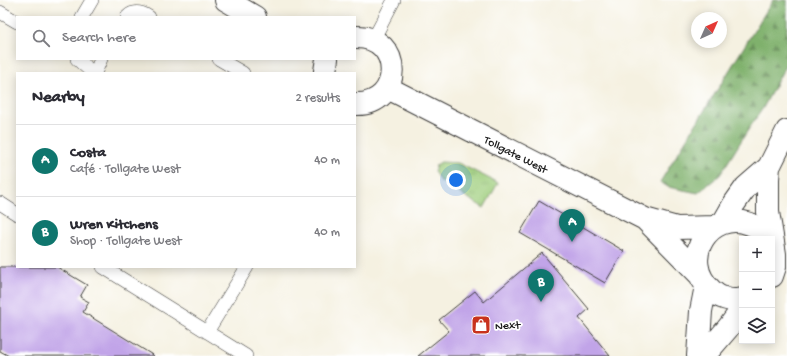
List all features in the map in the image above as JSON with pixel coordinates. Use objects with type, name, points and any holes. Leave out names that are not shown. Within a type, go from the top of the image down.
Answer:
[{"type":"street","points":[[226,0],[253,16]]},
{"type":"street","points":[[356,104],[369,103],[380,97],[388,88],[392,75],[391,61],[384,48],[364,38]]},
{"type":"street","points":[[326,72],[327,60]]},
{"type":"street","name":"Tollgate West","points":[[388,88],[645,219],[677,228],[719,225],[734,221],[746,222],[756,226],[766,236]]},
{"type":"street","points":[[771,236],[768,212],[769,167],[787,131]]},
{"type":"street","points":[[698,356],[702,280],[696,263],[697,252],[701,242],[707,234],[719,225],[746,187],[769,167]]},
{"type":"street","name":"Tollgate West","points":[[645,219],[714,294],[726,299],[739,300]]},
{"type":"street","points":[[704,356],[739,313]]},
{"type":"lane","points":[[83,16],[92,0]]},
{"type":"lane","points":[[364,38],[394,0]]},
{"type":"lane","points":[[0,12],[16,21]]},
{"type":"lane","points":[[128,16],[136,12],[143,13],[148,16]]},
{"type":"lane","points":[[78,60],[93,72]]},
{"type":"lane","points":[[94,72],[100,60]]},
{"type":"lane","points":[[222,60],[241,72]]},
{"type":"lane","points":[[0,203],[16,213]]},
{"type":"lane","points":[[105,268],[246,356]]},
{"type":"lane","points":[[207,332],[246,268]]},
{"type":"green space","points":[[773,0],[787,0],[787,63],[763,108],[720,175],[698,193],[668,187],[660,182]]},
{"type":"green space","points":[[441,162],[458,163],[498,183],[484,208],[439,180],[434,171],[436,165]]},
{"type":"building","points":[[539,201],[624,251],[605,283],[520,233]]},
{"type":"building","points":[[542,253],[589,309],[579,318],[610,356],[418,356],[449,331],[439,320],[475,291],[484,302]]},
{"type":"building","points":[[0,267],[59,268],[87,285],[80,297],[89,302],[83,312],[154,356],[9,356],[0,351]]},
{"type":"place","name":"Costa","points":[[572,242]]},
{"type":"place","name":"Wren Kitchens","points":[[541,302]]},
{"type":"place","name":"Next","points":[[481,325]]}]
